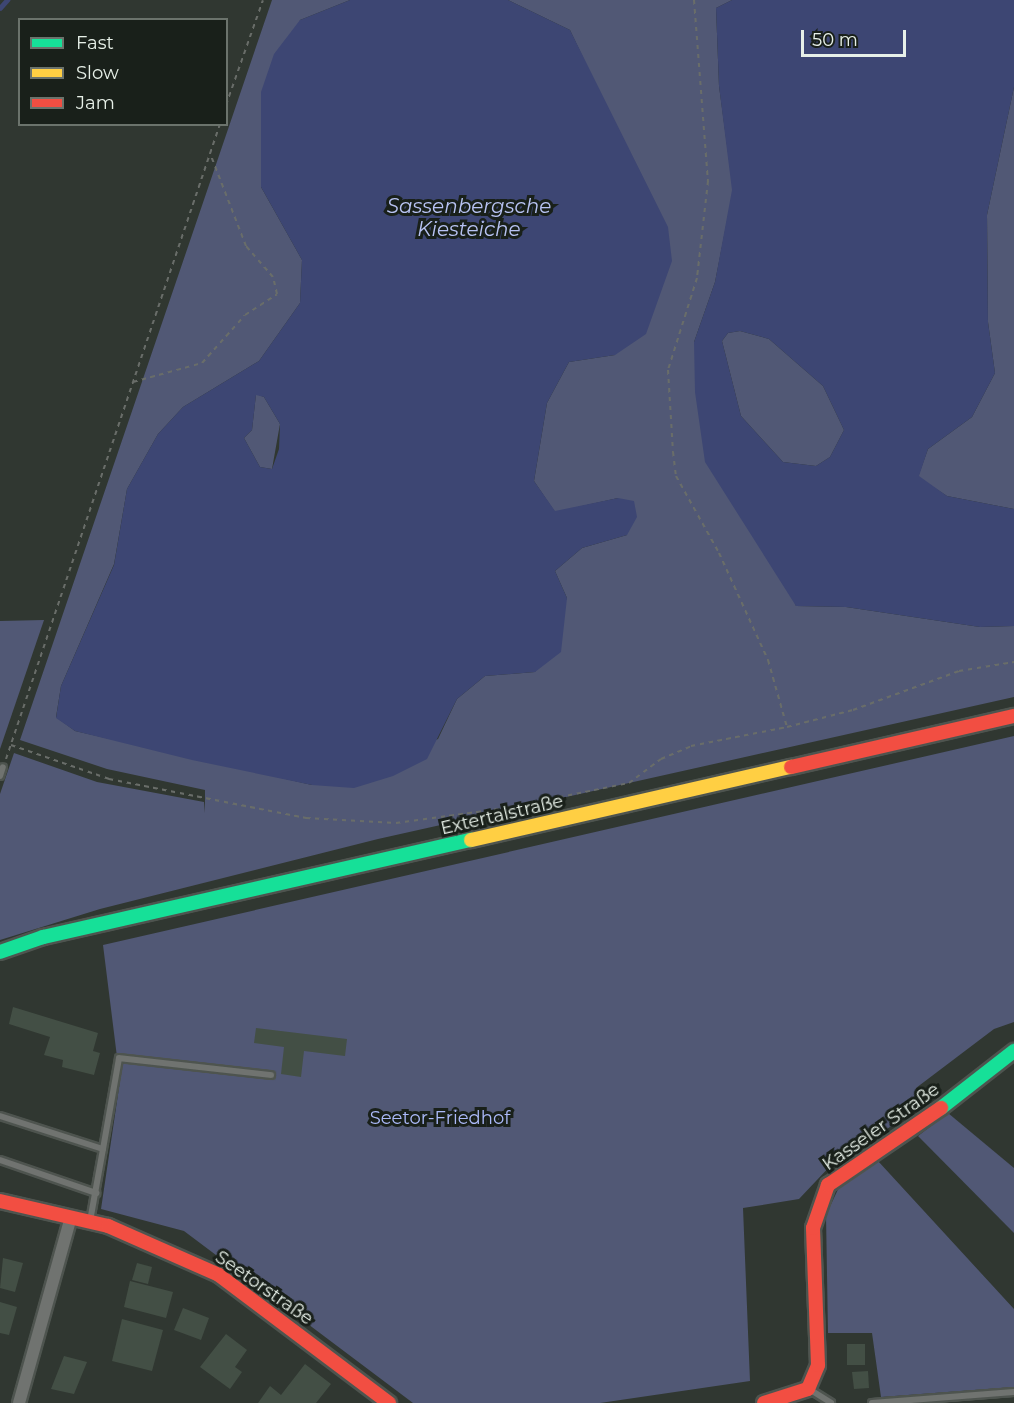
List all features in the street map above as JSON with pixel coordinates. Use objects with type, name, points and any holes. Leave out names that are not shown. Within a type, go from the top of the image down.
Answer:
[{"type":"street","name":"Extertalstraße","points":[[0,952],[43,937],[1014,716]]},
{"type":"street","name":"Kasseler Straße","points":[[808,1389],[818,1365],[813,1228],[828,1185],[960,1095],[1014,1051]]},
{"type":"street","name":"Seetorstraße","points":[[0,1201],[90,1221],[170,1250],[219,1275],[389,1403]]},
{"type":"street","points":[[20,1403],[71,1217]]},
{"type":"street","points":[[764,1403],[808,1389]]},
{"type":"lane","points":[[0,776],[3,767]]},
{"type":"lane","points":[[90,1221],[118,1058],[272,1075]]},
{"type":"lane","points":[[0,1116],[103,1149]]},
{"type":"lane","points":[[0,1160],[96,1193]]},
{"type":"lane","points":[[808,1389],[831,1403]]},
{"type":"lane","points":[[872,1403],[1014,1392]]},
{"type":"path","points":[[228,99],[263,0]]},
{"type":"path","points":[[694,0],[708,181],[697,278],[668,370],[669,420],[676,476],[719,553],[768,660],[787,727]]},
{"type":"path","points":[[3,767],[219,126]]},
{"type":"path","points":[[132,383],[202,363],[245,315],[277,294],[273,277],[246,246],[210,153]]},
{"type":"path","points":[[11,745],[109,779],[306,818],[396,823],[506,808],[629,783],[662,759],[692,746],[787,727],[853,710],[959,671],[1014,662]]},
{"type":"green space","points":[[272,0],[350,0],[300,20],[261,187],[302,260],[300,303],[259,361],[183,407],[158,434],[127,489],[114,564],[61,686],[56,717],[75,731],[312,785],[438,739],[457,699],[485,676],[535,672],[567,598],[555,571],[582,548],[627,535],[618,498],[555,512],[534,481],[547,403],[569,362],[615,355],[607,108],[570,30],[508,0],[732,0],[716,8],[719,86],[733,190],[715,282],[694,342],[796,606],[846,607],[980,627],[1014,626],[1014,697],[378,839],[100,909],[0,940],[0,794],[14,753],[97,782],[204,802],[205,813],[205,790],[107,769],[20,740]]},
{"type":"green space","points":[[1014,87],[1014,509],[947,496],[918,477],[928,449],[972,417],[995,373],[988,322],[987,215]]},
{"type":"green space","points":[[740,331],[769,339],[823,386],[844,430],[830,457],[816,466],[783,462],[741,416],[722,341],[728,333]]},
{"type":"green space","points":[[256,394],[264,397],[280,424],[272,469],[260,467],[244,438],[252,430]]},
{"type":"green space","points":[[44,620],[0,749],[0,621]]},
{"type":"green space","name":"Seetor-Friedhof","points":[[1014,736],[1014,1022],[994,1029],[916,1088],[912,1113],[833,1163],[799,1199],[743,1208],[750,1381],[600,1403],[413,1403],[184,1231],[101,1209],[120,1081],[103,945]]},
{"type":"green space","points":[[948,1113],[1014,1168],[1014,1233],[918,1136]]},
{"type":"green space","points":[[878,1161],[1014,1309],[1014,1387],[881,1397],[872,1333],[828,1333],[826,1215],[841,1183]]},
{"type":"water","name":"Sassenbergsche Kiesteiche","points":[[350,0],[508,0],[570,30],[668,227],[672,261],[646,334],[615,355],[569,362],[547,403],[534,481],[555,511],[618,498],[634,501],[637,517],[627,535],[582,548],[555,571],[567,598],[561,652],[535,672],[485,676],[457,699],[427,759],[393,776],[354,788],[312,785],[192,760],[75,731],[56,718],[61,686],[114,565],[127,489],[158,434],[183,407],[259,361],[300,303],[302,260],[261,187],[261,92],[274,54],[300,20]],"holes":[[[256,395],[264,397],[280,424],[279,449],[272,469],[260,467],[244,438],[252,430]]]},
{"type":"water","points":[[732,0],[1014,0],[1014,87],[987,215],[988,322],[995,373],[972,417],[928,449],[919,476],[947,496],[1014,509],[1014,626],[980,627],[846,607],[796,606],[705,462],[695,392],[694,342],[715,282],[732,190],[719,86],[716,8]],"holes":[[[740,331],[769,339],[823,386],[844,430],[830,457],[816,466],[783,462],[741,416],[722,341],[728,333]]]},
{"type":"building","points":[[13,1007],[98,1033],[93,1051],[100,1053],[94,1075],[62,1067],[63,1060],[44,1055],[50,1037],[9,1024]]},
{"type":"building","points":[[256,1028],[347,1039],[345,1056],[304,1051],[301,1077],[281,1074],[284,1047],[254,1043]]},
{"type":"building","points":[[3,1258],[23,1263],[15,1292],[0,1288]]},
{"type":"building","points":[[137,1263],[152,1267],[148,1284],[132,1280]]},
{"type":"building","points":[[130,1281],[173,1292],[166,1318],[124,1307]]},
{"type":"building","points":[[0,1302],[17,1307],[9,1335],[0,1333]]},
{"type":"building","points":[[183,1308],[209,1318],[201,1340],[174,1330]]},
{"type":"building","points":[[122,1319],[163,1330],[152,1371],[112,1361]]},
{"type":"building","points":[[226,1334],[247,1350],[235,1367],[242,1372],[230,1389],[200,1367]]},
{"type":"building","points":[[847,1344],[865,1344],[865,1365],[847,1365]]},
{"type":"building","points":[[64,1356],[87,1362],[74,1394],[51,1389]]},
{"type":"building","points":[[305,1364],[331,1384],[316,1403],[258,1403],[270,1386],[281,1395]]},
{"type":"building","points":[[868,1371],[869,1388],[854,1389],[852,1372]]},
{"type":"waterway","points":[[0,8],[7,0]]},
{"type":"traffic: fast","points":[[0,952],[43,937],[471,840]]},
{"type":"traffic: fast","points":[[941,1108],[1014,1051]]},
{"type":"traffic: slow","points":[[471,840],[791,767]]},
{"type":"traffic: jam","points":[[791,767],[1014,716]]},
{"type":"traffic: jam","points":[[764,1403],[808,1389],[818,1365],[813,1228],[828,1185],[941,1108]]},
{"type":"traffic: jam","points":[[0,1201],[108,1226],[219,1275],[389,1403]]}]
